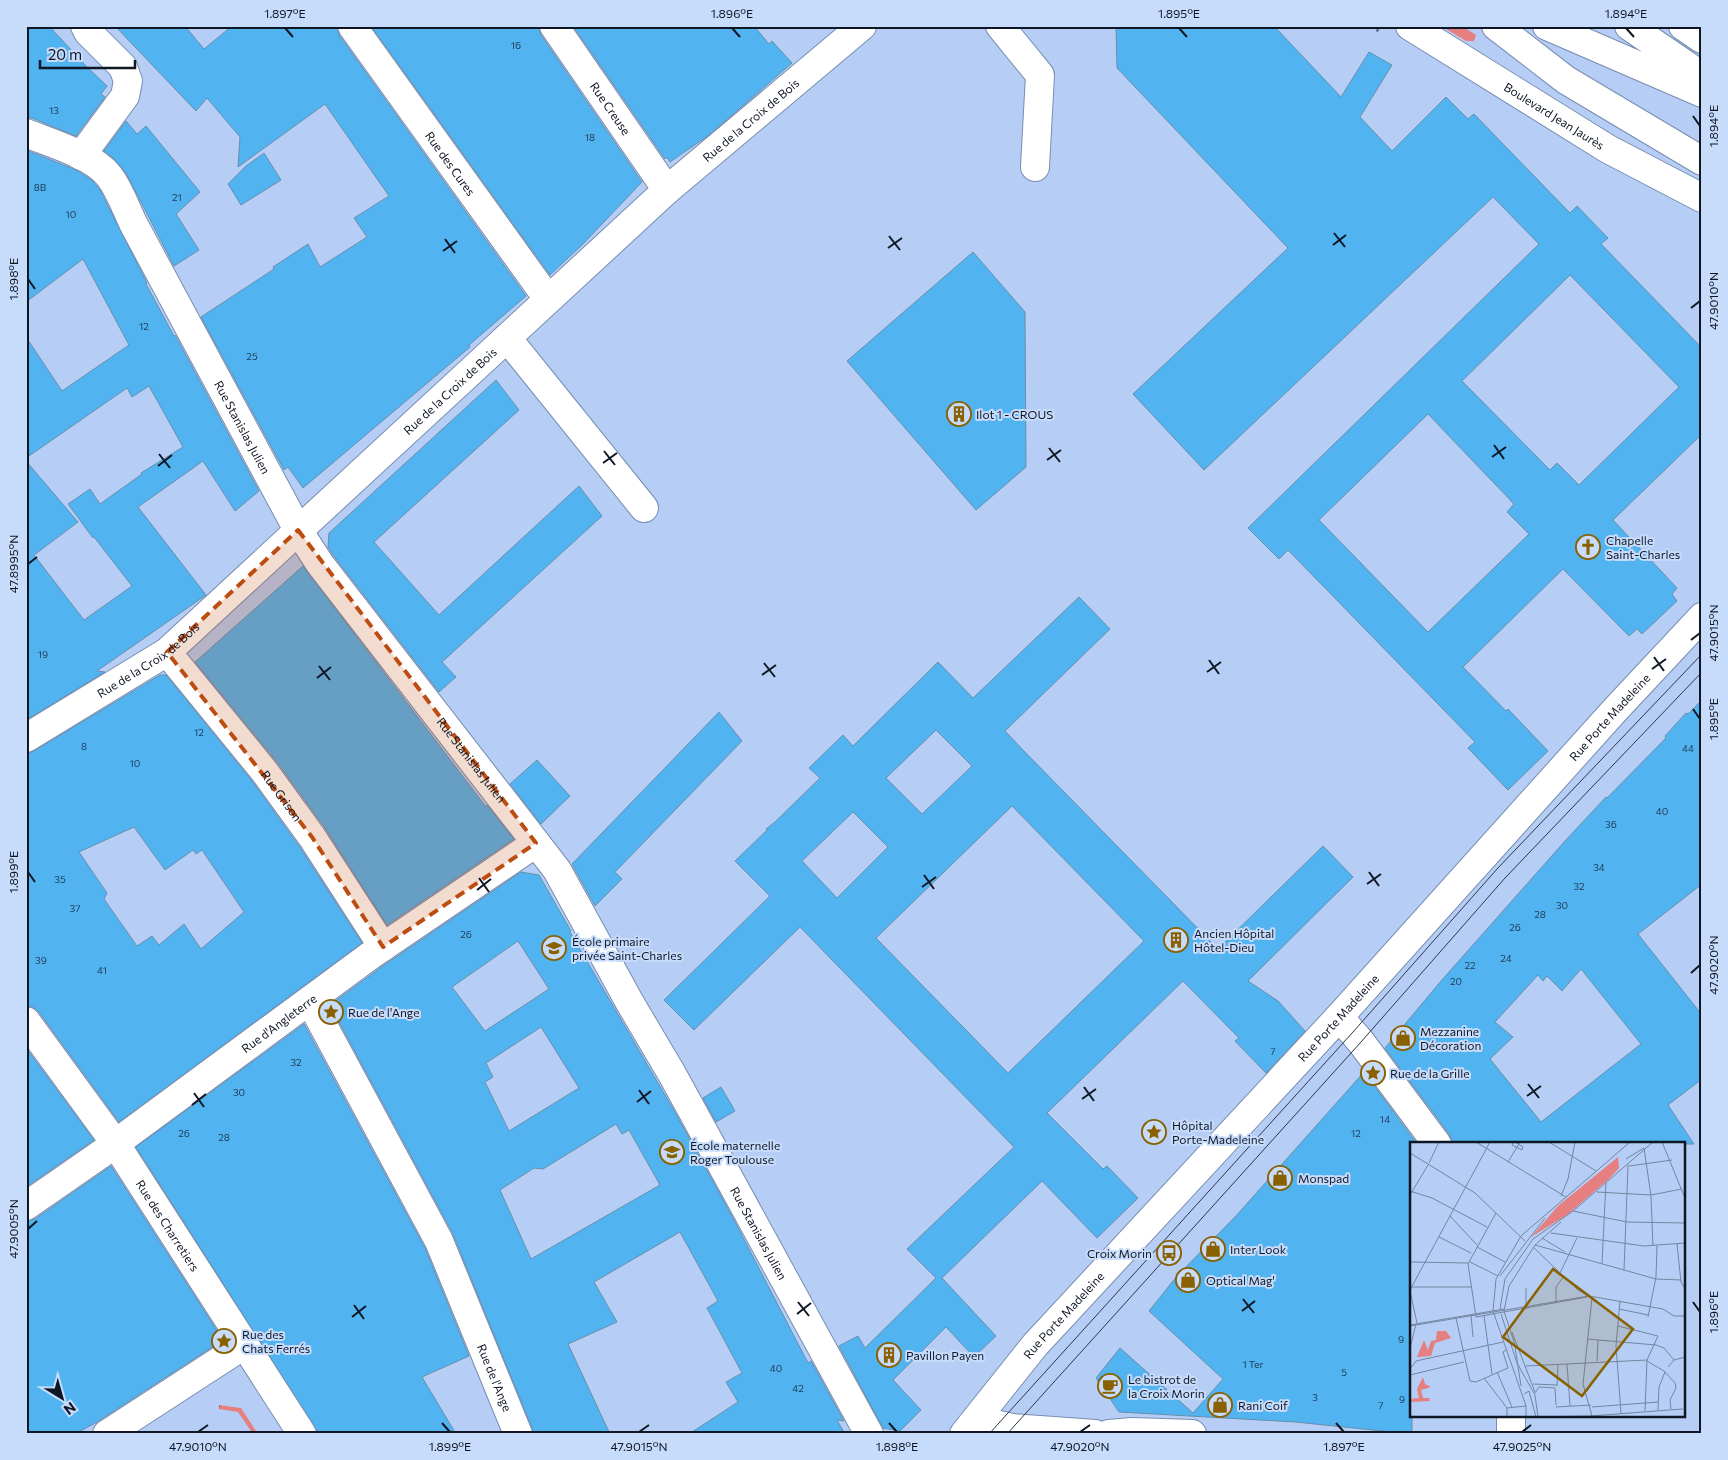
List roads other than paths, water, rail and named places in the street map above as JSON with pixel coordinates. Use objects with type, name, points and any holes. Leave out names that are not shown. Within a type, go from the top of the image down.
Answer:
[{"type":"street","points":[[81,156],[126,96],[128,81],[123,67],[88,32],[85,26]]},
{"type":"street","name":"Rue des Cures","points":[[352,26],[548,299]]},
{"type":"street","name":"Rue Creuse","points":[[554,26],[667,190]]},
{"type":"street","name":"Rue de la Croix de Bois","points":[[26,738],[167,652],[667,190],[862,26]]},
{"type":"street","points":[[1000,26],[1040,75],[1035,167]]},
{"type":"street","name":"Boulevard Jean Jaurès","points":[[1410,26],[1608,149],[1702,198]]},
{"type":"street","points":[[1496,26],[1566,80],[1702,161]]},
{"type":"street","points":[[1547,26],[1702,93]]},
{"type":"street","points":[[1629,26],[1702,76]]},
{"type":"street","points":[[1683,26],[1702,39]]},
{"type":"street","name":"Rue Stanislas Julien","points":[[26,133],[89,159],[104,170],[115,185],[134,225],[298,530],[320,564],[557,870],[676,1082],[869,1434]]},
{"type":"street","points":[[507,338],[644,508]]},
{"type":"street","name":"Rue Porte Madeleine","points":[[970,1427],[1035,1345],[1339,1018],[1608,718],[1702,618]]},
{"type":"street","name":"Rue Grison","points":[[167,652],[264,771],[312,837],[383,947]]},
{"type":"street","name":"Rue d'Angleterre","points":[[26,1206],[383,947],[536,843]]},
{"type":"street","name":"Rue de l'Ange","points":[[310,1001],[439,1241],[518,1434]]},
{"type":"street","points":[[1339,1018],[1361,1042],[1436,1142]]},
{"type":"street","name":"Rue des Charretiers","points":[[26,1021],[115,1143],[302,1434]]},
{"type":"street","points":[[107,1434],[244,1345]]},
{"type":"street","points":[[1511,1418],[1511,1434]]},
{"type":"street","points":[[970,1427],[1095,1434]]},
{"type":"street","points":[[1109,1434],[1165,1432],[1192,1434]]},
{"type":"tram line","points":[[989,1434],[1353,1032],[1497,869],[1702,654]]},
{"type":"tram line","points":[[1007,1434],[1361,1042],[1505,878],[1702,672]]},
{"type":"place","name":"Ilot 1 - CROUS","points":[[959,414]]},
{"type":"place","name":"Chapelle Saint-Charles","points":[[1588,547]]},
{"type":"place","name":"Ancien Hôpital Hôtel-Dieu","points":[[1176,940]]},
{"type":"place","name":"École primaire privée Saint-Charles","points":[[554,948]]},
{"type":"place","name":"Rue de l'Ange","points":[[331,1012]]},
{"type":"place","name":"Mezzanine Décoration","points":[[1403,1038]]},
{"type":"place","name":"Rue de la Grille","points":[[1373,1073]]},
{"type":"place","name":"Hôpital Porte-Madeleine","points":[[1154,1132]]},
{"type":"place","name":"École maternelle Roger Toulouse","points":[[672,1152]]},
{"type":"place","name":"Monspad","points":[[1280,1178]]},
{"type":"place","name":"Inter Look","points":[[1213,1249]]},
{"type":"place","name":"Croix Morin","points":[[1169,1253]]},
{"type":"place","name":"Optical Mag'","points":[[1188,1280]]},
{"type":"place","name":"Rue des Chats Ferrés","points":[[224,1341]]},
{"type":"place","name":"Pavillon Payen","points":[[889,1355]]},
{"type":"place","name":"Le bistrot de la Croix Morin","points":[[1110,1386]]},
{"type":"place","name":"Rani Coif","points":[[1220,1405]]}]
